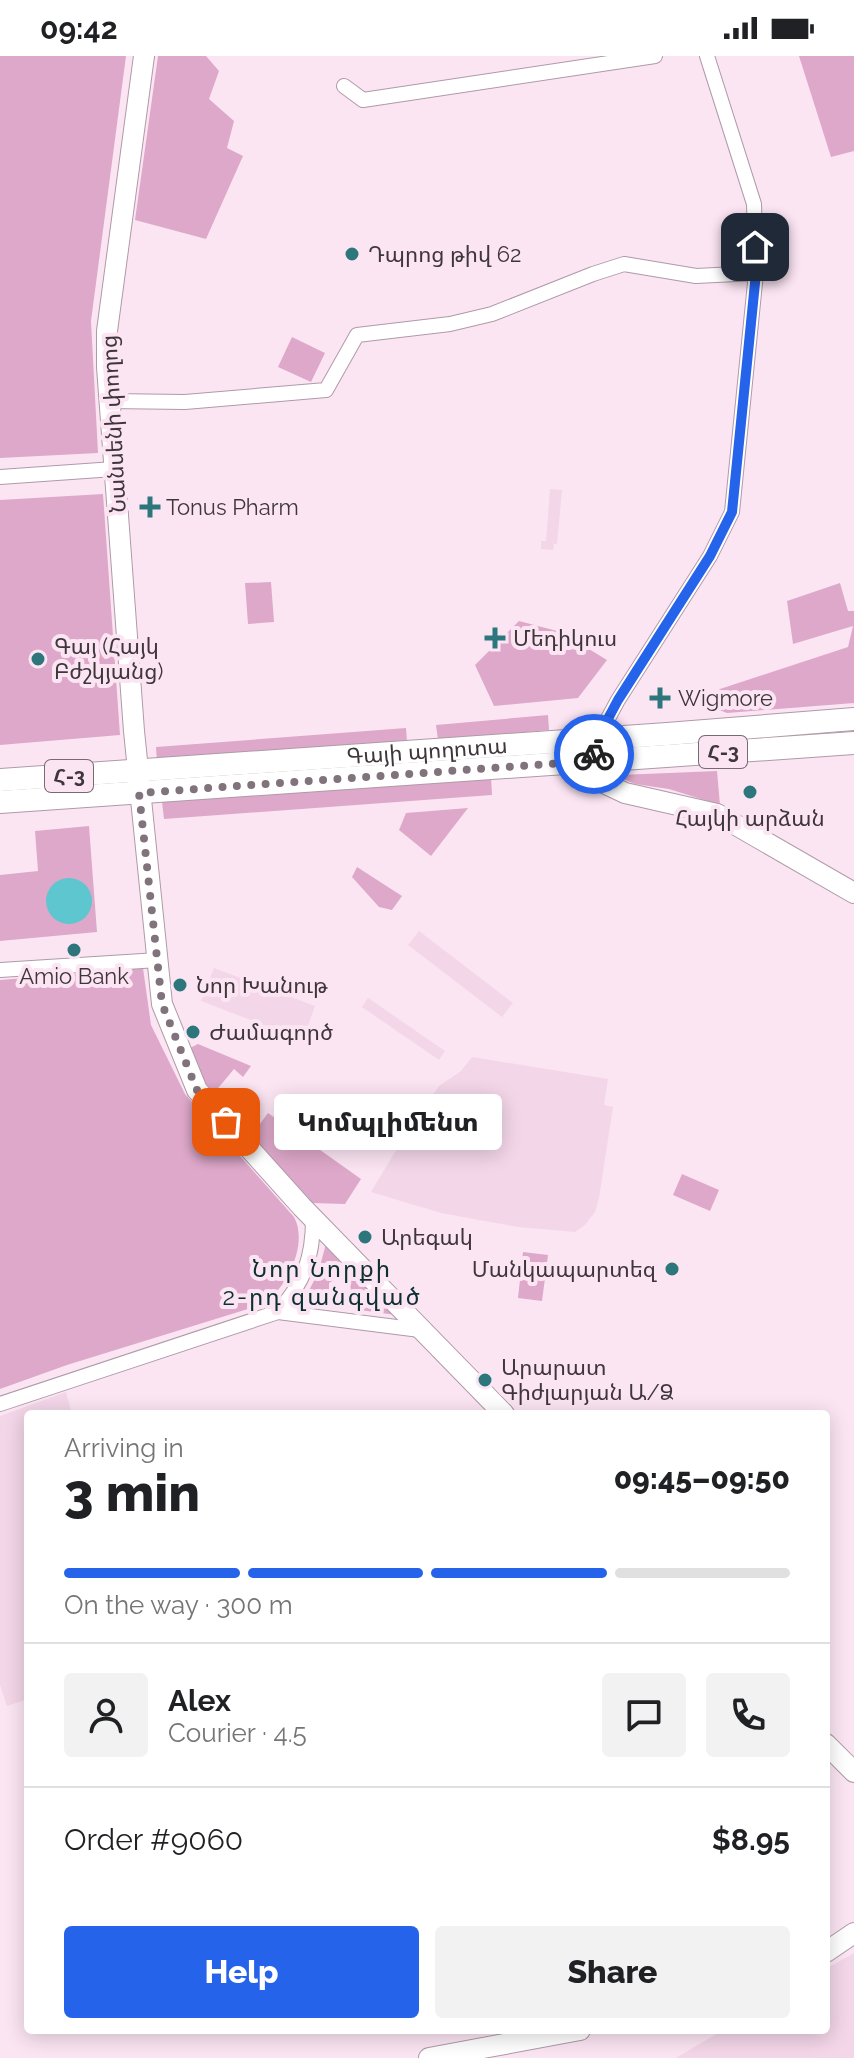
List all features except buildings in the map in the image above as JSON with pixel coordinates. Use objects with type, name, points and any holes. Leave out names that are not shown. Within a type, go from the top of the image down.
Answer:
[{"type":"main road","name":"Գայի պողոտա","points":[[0,802],[138,782],[597,739],[854,719]]},
{"type":"main road","name":"Գայի պողոտա","points":[[0,780],[138,782],[592,761],[854,743]]},
{"type":"street","name":"Նանսենի փողոց","points":[[144,56],[107,331],[109,401],[138,782],[162,1004],[197,1090],[313,1219],[500,1410]]},
{"type":"street","points":[[344,86],[363,100],[655,56]]},
{"type":"street","points":[[707,56],[754,204],[756,273],[732,512],[710,556],[618,700],[597,739],[592,761],[596,775],[606,784],[625,793],[717,814],[854,893]]},
{"type":"street","points":[[109,401],[185,402],[326,390],[357,335],[450,324],[492,314],[624,264],[696,276],[756,273]]},
{"type":"street","points":[[0,477],[114,469]]},
{"type":"street","points":[[0,970],[158,960]]},
{"type":"street","points":[[278,1312],[300,1282],[308,1262],[313,1242],[313,1219]]},
{"type":"street","points":[[0,1404],[278,1312],[420,1330]]},
{"type":"street","points":[[830,1748],[854,1772]]},
{"type":"street","points":[[830,1949],[854,1933]]},
{"type":"street","points":[[429,2058],[558,2034]]},
{"type":"shaded area","points":[[0,56],[126,56],[91,321],[98,453],[0,458]]},
{"type":"shaded area","points":[[158,56],[206,56],[219,71],[209,99],[234,121],[227,148],[243,156],[206,239],[135,220]]},
{"type":"shaded area","points":[[799,56],[854,56],[854,151],[831,157]]},
{"type":"shaded area","points":[[292,337],[325,353],[311,382],[278,367]]},
{"type":"shaded area","points":[[550,489],[562,490],[557,544],[554,544],[553,550],[541,549],[541,541],[546,541]]},
{"type":"shaded area","points":[[103,494],[120,735],[0,745],[0,500]]},
{"type":"shaded area","points":[[271,582],[274,622],[248,624],[245,583]]},
{"type":"shaded area","points":[[840,583],[848,611],[854,611],[854,703],[727,713],[717,709],[714,695],[720,689],[848,647],[853,626],[793,644],[787,601]]},
{"type":"shaded area","points":[[519,621],[561,632],[607,660],[578,698],[494,706],[475,665]]},
{"type":"shaded area","points":[[548,715],[549,730],[438,740],[436,725]]},
{"type":"shaded area","points":[[406,728],[407,742],[157,762],[156,747]]},
{"type":"shaded area","points":[[717,771],[720,805],[669,789],[635,784],[620,775]]},
{"type":"shaded area","points":[[491,777],[492,795],[164,819],[162,802]]},
{"type":"shaded area","points":[[468,808],[431,856],[399,830],[406,813]]},
{"type":"shaded area","points":[[89,826],[97,932],[0,941],[0,875],[38,871],[35,831]]},
{"type":"shaded area","points":[[357,867],[402,896],[392,910],[379,907],[352,877]]},
{"type":"shaded area","points":[[419,931],[513,1003],[502,1017],[408,945]]},
{"type":"shaded area","points":[[143,968],[151,1025],[185,1094],[294,1217],[299,1240],[297,1253],[279,1289],[261,1305],[0,1389],[0,980]]},
{"type":"shaded area","points":[[214,968],[315,1006],[303,1040],[201,1001]]},
{"type":"shaded area","points":[[368,998],[445,1051],[439,1060],[362,1007]]},
{"type":"shaded area","points":[[198,1044],[251,1066],[243,1077],[234,1069],[214,1093],[206,1084],[190,1048]]},
{"type":"shaded area","points":[[472,1057],[608,1079],[604,1105],[613,1107],[599,1198],[595,1212],[575,1232],[518,1227],[441,1213],[371,1192],[425,1102],[439,1086],[461,1071]]},
{"type":"shaded area","points":[[268,1113],[361,1179],[345,1204],[312,1203],[251,1136]]},
{"type":"shaded area","points":[[682,1174],[719,1190],[710,1211],[673,1195]]},
{"type":"shaded area","points":[[326,1244],[340,1258],[337,1278],[329,1283],[329,1294],[319,1303],[304,1300],[318,1273]]},
{"type":"shaded area","points":[[523,1252],[548,1255],[542,1301],[518,1298]]},
{"type":"shaded area","points":[[345,1262],[396,1315],[360,1310],[349,1295],[350,1286],[343,1279]]},
{"type":"shaded area","points":[[66,1392],[71,1410],[24,1410],[24,1700],[7,1706],[0,1685],[0,1416]]},
{"type":"shaded area","points":[[854,1953],[854,2058],[676,2058],[716,2034],[830,2034],[830,1967]]},
{"type":"water","points":[[69,878],[85,885],[92,901],[85,917],[69,924],[53,917],[46,901],[53,885]]},
{"type":"way so far","points":[[226,1122],[197,1090],[162,1004],[139,793],[592,761],[594,754]]},
{"type":"place","name":"Դպրոց թիվ 62","points":[[352,254]]},
{"type":"place","name":"Tonus Pharm","points":[[150,507]]},
{"type":"place","name":"Մեդիկուս","points":[[495,638]]},
{"type":"place","name":"Գայ (Հայկ Բժշկյանց)","points":[[38,659]]},
{"type":"place","name":"Wigmore","points":[[660,698]]},
{"type":"place","name":"Հայկի արձան","points":[[750,792]]},
{"type":"place","name":"Amio Bank","points":[[74,950]]},
{"type":"place","name":"Նոր Խանութ","points":[[180,985]]},
{"type":"place","name":"Ժամագործ","points":[[193,1032]]},
{"type":"place","name":"Կոմպլիմենտ","points":[[226,1122]]},
{"type":"place","name":"Արեգակ","points":[[365,1237]]},
{"type":"place","name":"Մանկապարտեզ","points":[[672,1269]]},
{"type":"place","name":"Արարատ Գիժլարյան Ա/Ձ","points":[[485,1380]]},
{"type":"district","name":"Նոր Նորքի 2-րդ զանգված","points":[[322,1282]]},
{"type":"route","points":[[594,754],[597,739],[618,700],[710,556],[732,512],[756,273],[755,247]]}]
